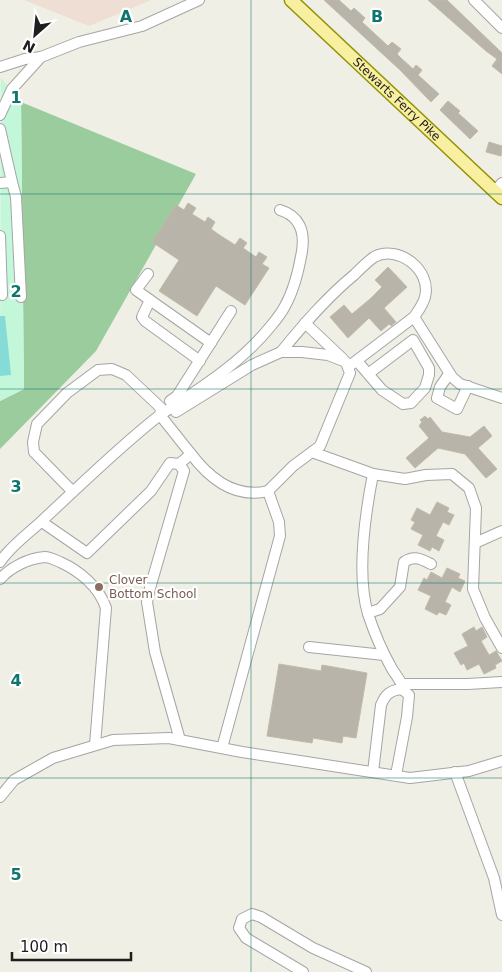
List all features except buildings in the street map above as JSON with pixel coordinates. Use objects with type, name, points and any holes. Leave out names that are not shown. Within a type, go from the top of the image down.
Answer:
[{"type":"main road","name":"Stewarts Ferry Pike","points":[[291,0],[500,191]]},
{"type":"street","points":[[0,67],[25,59],[41,57],[79,42],[142,26],[199,0]]},
{"type":"street","points":[[474,0],[502,28]]},
{"type":"street","points":[[0,115],[12,89],[41,57]]},
{"type":"street","points":[[0,129],[16,197],[21,297]]},
{"type":"street","points":[[0,183],[12,182]]},
{"type":"street","points":[[0,562],[20,539],[42,522],[132,437],[228,368],[256,345],[285,306],[301,260],[304,242],[302,228],[296,218],[288,212],[280,210]]},
{"type":"street","points":[[0,236],[2,295]]},
{"type":"street","points":[[162,414],[252,365],[281,352],[328,355],[347,364],[358,361],[414,317],[425,298],[424,279],[419,270],[402,256],[384,254],[373,258],[330,295],[281,352]]},
{"type":"street","points":[[148,274],[136,290],[211,343]]},
{"type":"street","points":[[150,300],[142,317],[200,361]]},
{"type":"street","points":[[162,414],[177,396],[232,312]]},
{"type":"street","points":[[414,317],[449,374],[460,384],[502,398]]},
{"type":"street","points":[[73,492],[34,452],[33,442],[37,424],[67,393],[98,370],[112,369],[126,375],[162,414],[201,467],[215,480],[243,492],[257,494],[268,491],[293,466],[320,446],[350,373],[347,364],[305,323]]},
{"type":"street","points":[[358,361],[368,374],[382,390],[403,404],[411,403],[425,388],[430,368],[413,340],[368,374]]},
{"type":"street","points":[[449,374],[440,387],[436,398],[457,409],[468,386]]},
{"type":"street","points":[[312,452],[372,474],[405,479],[426,475],[452,474],[469,488],[476,508],[473,589],[485,618],[502,648]]},
{"type":"street","points":[[42,522],[87,553],[151,491],[170,463],[179,464],[191,454]]},
{"type":"street","points":[[179,464],[184,471],[147,602],[155,652],[180,740]]},
{"type":"street","points":[[372,474],[365,520],[362,580],[368,613],[384,655],[392,671],[401,680],[402,687],[408,695],[407,717],[396,776]]},
{"type":"street","points":[[222,748],[280,536],[279,522],[268,491]]},
{"type":"street","points":[[475,543],[502,531]]},
{"type":"street","points":[[0,579],[25,561],[47,557],[73,568],[92,585],[103,599],[106,608],[95,745]]},
{"type":"street","points":[[368,613],[380,609],[400,587],[404,562],[409,558],[416,557],[431,564]]},
{"type":"street","points":[[309,647],[384,655]]},
{"type":"street","points":[[373,772],[381,705],[385,695],[402,687],[502,683]]},
{"type":"street","points":[[0,797],[14,780],[53,758],[113,740],[169,738],[410,778],[469,771],[502,761]]},
{"type":"street","points":[[455,772],[494,878],[502,915]]},
{"type":"street","points":[[303,972],[246,938],[239,928],[242,919],[252,914],[261,917],[313,948],[366,972]]},
{"type":"shaded area","points":[[24,0],[151,0],[89,26]]},
{"type":"shaded area","points":[[0,316],[5,316],[11,375],[0,376]]},
{"type":"green space","points":[[1,78],[21,102],[24,389],[0,401]]},
{"type":"green space","points":[[21,102],[196,174],[96,351],[0,449],[0,401],[24,389]]},
{"type":"place","name":"Clover Bottom School","points":[[99,587]]}]
